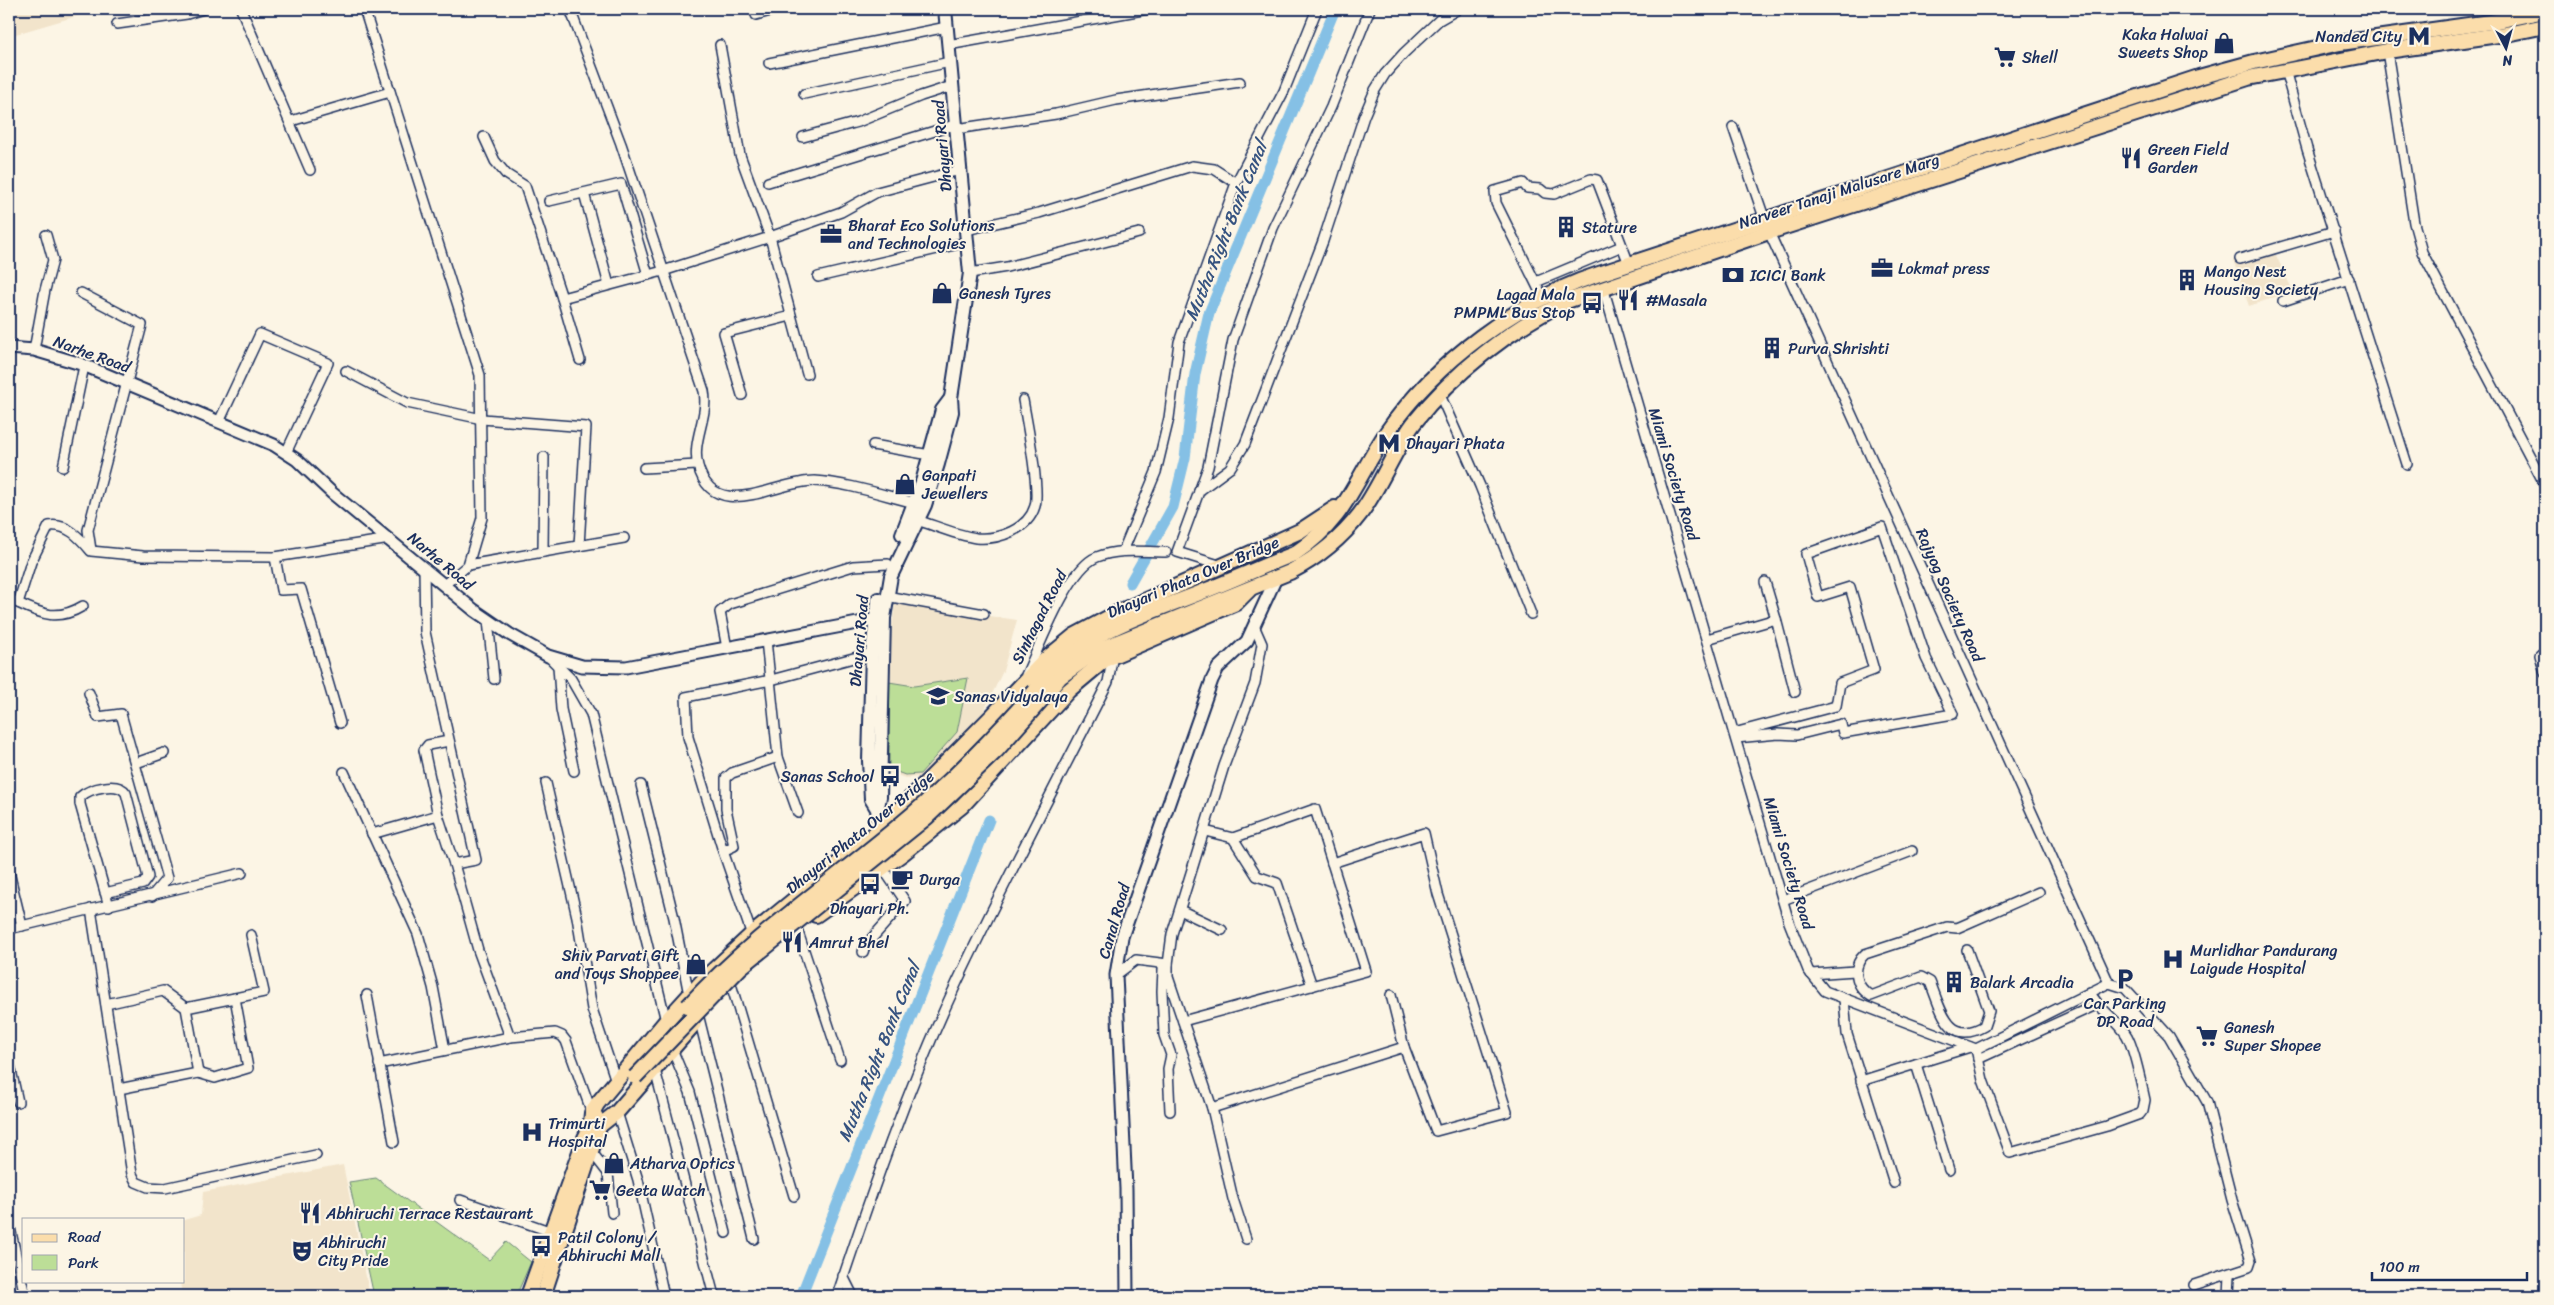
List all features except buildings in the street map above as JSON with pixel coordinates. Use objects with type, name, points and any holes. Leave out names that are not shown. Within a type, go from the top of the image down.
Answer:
[{"type":"main road","name":"Dhayari Road","points":[[877,809],[872,800],[869,761],[872,654],[888,564],[920,504],[952,412],[951,398],[970,273],[945,9]]},
{"type":"main road","name":"Narveer Tanaji Malusare Marg","points":[[2201,84],[2388,51],[2545,17]]},
{"type":"main road","name":"Narveer Tanaji Malusare Marg","points":[[1253,586],[1276,578],[1318,555],[1331,545],[1360,514],[1400,443],[1415,422],[1440,395],[1494,345],[1520,327],[1568,301],[1767,226],[2201,84],[2254,62],[2350,41],[2470,32]]},
{"type":"main road","name":"Narveer Tanaji Malusare Marg","points":[[1352,494],[1386,434],[1414,397],[1456,358],[1486,334],[1543,298],[1593,276],[1628,264],[1767,226]]},
{"type":"main road","name":"Dhayari Road","points":[[885,864],[878,831],[877,809],[880,797],[879,619],[891,576],[917,520],[930,455],[942,410],[951,398]]},
{"type":"main road","points":[[528,1296],[594,1121],[616,1081],[689,995],[751,935],[878,831],[991,717],[1024,680],[1074,636],[1119,612],[1300,531],[1330,514],[1352,494]]},
{"type":"main road","name":"Dhayari Phata Over Bridge","points":[[1039,695],[1040,682],[1062,661],[1090,641],[1114,628],[1294,554],[1318,537],[1352,494]]},
{"type":"main road","points":[[594,1121],[617,1112],[699,1018],[731,984],[765,953],[962,806],[1069,690],[1113,656],[1236,603],[1253,586]]},
{"type":"main road","name":"Dhayari Phata Over Bridge","points":[[594,1121],[632,1074],[741,967],[927,817],[996,751],[1039,695],[1060,677],[1098,650],[1253,586]]},
{"type":"main road","points":[[543,1296],[591,1151],[594,1121]]},
{"type":"street","points":[[117,24],[187,14],[203,9]]},
{"type":"street","points":[[241,9],[291,121],[310,170]]},
{"type":"street","points":[[364,9],[480,374],[482,518],[468,565]]},
{"type":"street","points":[[570,9],[621,144],[706,400],[706,410],[697,447],[697,465],[708,487],[720,493],[738,497],[812,481],[920,504]]},
{"type":"street","points":[[756,15],[778,9]]},
{"type":"street","points":[[948,45],[1148,9]]},
{"type":"street","points":[[1123,551],[1156,472],[1169,418],[1179,342],[1236,183],[1284,91],[1317,9]]},
{"type":"street","points":[[1222,566],[1177,552],[1208,467],[1233,340],[1273,228],[1332,107],[1370,9]]},
{"type":"street","points":[[1199,491],[1230,468],[1245,444],[1323,241],[1364,116],[1375,90],[1385,74],[1404,53],[1439,20],[1458,9]]},
{"type":"street","points":[[769,63],[947,27]]},
{"type":"street","points":[[720,45],[740,155],[770,237],[807,374]]},
{"type":"street","points":[[2388,51],[2414,223],[2422,252],[2545,485]]},
{"type":"street","points":[[804,94],[950,62]]},
{"type":"street","points":[[2285,70],[2407,464]]},
{"type":"street","points":[[768,182],[951,126],[956,129],[1056,114],[1116,100],[1240,82]]},
{"type":"street","points":[[803,136],[858,122],[921,96],[952,86]]},
{"type":"street","points":[[291,121],[390,92]]},
{"type":"street","name":"Rajyog Society Road","points":[[1733,127],[1767,226],[2109,983]]},
{"type":"street","points":[[484,137],[500,167],[506,174],[525,186],[562,298],[580,360]]},
{"type":"street","points":[[818,277],[966,236],[1192,166],[1214,169],[1236,183]]},
{"type":"street","points":[[562,298],[663,271],[770,237],[841,212],[877,192],[960,170]]},
{"type":"street","points":[[1543,298],[1496,203],[1496,191],[1523,183],[1527,188],[1540,189],[1545,193],[1554,194],[1592,179],[1597,180],[1628,264]]},
{"type":"street","points":[[549,201],[621,184],[648,275]]},
{"type":"street","points":[[584,193],[609,285]]},
{"type":"street","points":[[2240,259],[2334,231]]},
{"type":"street","points":[[970,273],[1007,268],[1138,233]]},
{"type":"street","points":[[34,350],[45,290],[53,260],[46,235]]},
{"type":"street","points":[[1536,282],[1622,246]]},
{"type":"street","points":[[2283,301],[2349,279]]},
{"type":"street","name":"Miami Society Road","points":[[1603,287],[1789,922],[1811,974],[1825,991],[1975,1052]]},
{"type":"street","points":[[81,293],[142,325],[125,383],[88,530],[91,551]]},
{"type":"street","points":[[742,395],[724,333],[791,316]]},
{"type":"street","points":[[219,422],[260,334],[328,363],[286,453]]},
{"type":"street","name":"Narhe Road","points":[[9,348],[34,350],[84,366],[274,444],[488,620],[548,656],[582,666],[626,667],[879,619]]},
{"type":"street","points":[[63,467],[84,366]]},
{"type":"street","points":[[346,370],[407,403],[482,419],[586,427],[579,546]]},
{"type":"street","points":[[1440,395],[1480,486],[1530,614]]},
{"type":"street","points":[[917,520],[974,538],[991,539],[1016,529],[1032,514],[1036,505],[1035,485],[1023,400]]},
{"type":"street","points":[[874,445],[930,455]]},
{"type":"street","points":[[543,552],[544,457]]},
{"type":"street","points":[[644,468],[697,465]]},
{"type":"street","points":[[18,603],[31,562],[49,526],[75,532],[91,551],[153,556],[275,557],[390,540]]},
{"type":"street","points":[[1882,527],[1926,658],[1953,714],[1843,733],[1840,724],[1795,735],[1735,735],[1836,706],[1840,683],[1874,670],[1850,587],[1818,597],[1806,554],[1882,527]]},
{"type":"street","points":[[444,585],[468,565],[624,538]]},
{"type":"street","name":"Sinhagad Road","points":[[1024,680],[1070,581],[1084,566],[1095,558],[1123,551],[1166,552]]},
{"type":"street","points":[[275,557],[281,590],[301,589],[340,723]]},
{"type":"street","points":[[727,648],[720,612],[730,604],[853,566],[888,564]]},
{"type":"street","points":[[424,568],[425,632],[476,860],[454,864]]},
{"type":"street","name":"Canal Road","points":[[1127,1296],[1126,1189],[1116,975],[1122,937],[1212,680],[1218,668],[1247,641],[1255,628],[1276,578]]},
{"type":"street","points":[[1765,582],[1795,692]]},
{"type":"street","points":[[886,596],[984,614]]},
{"type":"street","points":[[9,600],[36,612],[53,615],[68,614],[83,606]]},
{"type":"street","points":[[1707,640],[1776,619]]},
{"type":"street","points":[[488,620],[494,679]]},
{"type":"street","points":[[1246,1239],[1233,1199],[1212,1108],[1168,977],[1168,964],[1172,934],[1224,766],[1255,683],[1262,644],[1255,628]]},
{"type":"street","points":[[766,640],[778,757],[798,813]]},
{"type":"street","points":[[2545,651],[2540,655],[2545,673]]},
{"type":"street","points":[[765,953],[751,935],[723,851],[688,737],[686,697],[771,680],[872,654]]},
{"type":"street","points":[[548,656],[571,679],[591,714],[666,1021]]},
{"type":"street","points":[[836,1296],[915,1082],[952,992],[1108,682],[1113,656]]},
{"type":"street","points":[[558,666],[561,709],[574,771]]},
{"type":"street","points":[[89,693],[98,716],[121,714],[167,878],[152,896]]},
{"type":"street","points":[[1789,718],[1795,735]]},
{"type":"street","points":[[449,741],[428,745],[424,750],[438,815],[478,950],[510,1036]]},
{"type":"street","points":[[136,763],[164,753]]},
{"type":"street","points":[[723,851],[734,846],[726,809],[726,778],[732,773],[778,757]]},
{"type":"street","points":[[344,772],[418,934],[433,987],[445,1050]]},
{"type":"street","points":[[546,783],[577,917],[592,1009],[616,1081]]},
{"type":"street","points":[[641,785],[674,918],[689,995]]},
{"type":"street","points":[[105,893],[143,884],[148,877],[126,793],[123,788],[117,786],[92,791],[80,797],[80,804],[105,893],[109,906]]},
{"type":"street","points":[[1183,1021],[1366,970],[1315,808],[1233,838],[1205,831]]},
{"type":"street","points":[[372,834],[438,815]]},
{"type":"street","points":[[1332,863],[1424,833],[1438,894],[1507,1112],[1436,1131],[1404,1047],[1391,995]]},
{"type":"street","points":[[1233,838],[1257,876],[1277,883],[1312,986]]},
{"type":"street","points":[[1783,900],[1912,851]]},
{"type":"street","points":[[863,952],[865,946],[906,901],[885,864]]},
{"type":"street","points":[[9,872],[22,926]]},
{"type":"street","points":[[9,929],[242,873]]},
{"type":"street","points":[[1967,950],[1990,1011],[1984,1026],[1966,1033],[1958,1032],[1948,1025],[1930,982],[1926,978],[1921,977],[1871,996],[1866,993],[1858,981],[1855,971],[1858,960],[1866,954],[1947,927],[1957,928],[2039,892]]},
{"type":"street","points":[[91,909],[132,1174],[136,1182],[148,1187],[165,1188],[316,1155]]},
{"type":"street","points":[[1180,910],[1222,930]]},
{"type":"street","points":[[797,929],[840,1060]]},
{"type":"street","points":[[186,1008],[264,992],[251,936]]},
{"type":"street","points":[[1116,975],[1136,960],[1168,964]]},
{"type":"street","points":[[1168,964],[1163,969],[1162,991],[1164,1035],[1171,1050],[1168,1070],[1170,1111]]},
{"type":"street","points":[[1811,974],[1855,971]]},
{"type":"street","points":[[1975,1052],[2028,1023],[2109,983],[2125,988],[2169,1036],[2207,1102],[2232,1200],[2251,1262],[2249,1267],[2230,1275],[2194,1285]]},
{"type":"street","points":[[731,984],[794,1196]]},
{"type":"street","points":[[106,1004],[163,991],[186,1008],[198,1073]]},
{"type":"street","points":[[1975,1052],[1983,1080],[2010,1153],[2107,1126],[2140,1114],[2146,1100],[2127,1036],[2104,1010],[2096,1005],[2090,992]]},
{"type":"street","points":[[367,996],[394,1142]]},
{"type":"street","points":[[119,1088],[198,1073],[215,1078],[248,1068],[235,998]]},
{"type":"street","points":[[1844,999],[1847,1034],[1894,1183]]},
{"type":"street","points":[[1861,1081],[1916,1064],[1975,1052],[2033,1034],[2096,1005]]},
{"type":"street","points":[[699,1018],[754,1239]]},
{"type":"street","points":[[2028,1023],[2033,1034]]},
{"type":"street","points":[[379,1064],[510,1036],[555,1033],[562,1036],[594,1121]]},
{"type":"street","points":[[1212,1108],[1404,1047]]},
{"type":"street","points":[[672,1049],[690,1092],[726,1233]]},
{"type":"street","points":[[9,1060],[18,1102]]},
{"type":"street","points":[[1916,1064],[1949,1170]]},
{"type":"street","points":[[654,1070],[714,1296]]},
{"type":"street","points":[[617,1112],[638,1180],[664,1296]]},
{"type":"street","points":[[591,1151],[608,1173],[612,1213]]},
{"type":"street","points":[[460,1200],[552,1232]]},
{"type":"street","points":[[9,1223],[25,1296]]},
{"type":"street","points":[[2229,1296],[2230,1275]]},
{"type":"street","points":[[843,1276],[853,1296]]},
{"type":"shaded area","points":[[9,9],[87,9],[87,13],[9,36]]},
{"type":"shaded area","points":[[2273,249],[2293,291],[2249,306],[2233,260]]},
{"type":"shaded area","name":"Sanas Vidyalaya","points":[[895,602],[1017,620],[1003,671],[983,713],[922,777],[905,778],[885,771],[886,680]]},
{"type":"shaded area","points":[[343,1165],[370,1296],[182,1296],[180,1282],[185,1282],[185,1220],[201,1215],[203,1192]]},
{"type":"green space","points":[[968,678],[957,732],[920,774],[905,775],[889,769],[889,682],[914,686]]},
{"type":"green space","points":[[376,1178],[489,1260],[506,1242],[531,1262],[516,1296],[374,1296],[349,1182]]},
{"type":"waterway","name":"Mutha Right Bank Canal","points":[[1130,583],[1173,507],[1185,458],[1195,374],[1209,313],[1335,9]]},
{"type":"waterway","name":"Mutha Right Bank Canal","points":[[801,1296],[989,820]]},
{"type":"place","name":"Nanded City","points":[[2419,36]]},
{"type":"place","name":"Kaka Halwai Sweets Shop","points":[[2224,43]]},
{"type":"place","name":"Shell","points":[[2005,57]]},
{"type":"place","name":"Green Field Garden","points":[[2131,158]]},
{"type":"place","name":"Stature","points":[[1566,227]]},
{"type":"place","name":"Bharat Eco Solutions and Technologies","points":[[831,234]]},
{"type":"place","name":"Lokmat press","points":[[1882,268]]},
{"type":"place","name":"ICICI Bank","points":[[1733,275]]},
{"type":"place","name":"Mango Nest Housing Society","points":[[2187,280]]},
{"type":"place","name":"Ganesh Tyres","points":[[942,293]]},
{"type":"place","name":"#Masala","points":[[1628,300]]},
{"type":"place","name":"Lagad Mala PMPML Bus Stop","points":[[1592,303]]},
{"type":"place","name":"Purva Shrishti","points":[[1772,348]]},
{"type":"place","name":"Dhayari Phata","points":[[1389,443]]},
{"type":"place","name":"Ganpati Jewellers","points":[[905,484]]},
{"type":"place","name":"Sanas Vidyalaya","points":[[938,696]]},
{"type":"place","name":"Sanas School","points":[[890,776]]},
{"type":"place","name":"Durga","points":[[902,879]]},
{"type":"place","name":"Dhayari Ph.","points":[[870,884]]},
{"type":"place","name":"Amrut Bhel","points":[[792,942]]},
{"type":"place","name":"Murlidhar Pandurang Laigude Hospital","points":[[2173,959]]},
{"type":"place","name":"Shiv Parvati Gift and Toys Shoppee","points":[[696,964]]},
{"type":"place","name":"Car Parking DP Road","points":[[2125,979]]},
{"type":"place","name":"Balark Arcadia","points":[[1954,982]]},
{"type":"place","name":"Ganesh Super Shopee","points":[[2207,1036]]},
{"type":"place","name":"Trimurti Hospital","points":[[532,1132]]},
{"type":"place","name":"Atharva Optics","points":[[614,1163]]},
{"type":"place","name":"Geeta Watch","points":[[600,1190]]},
{"type":"place","name":"Abhiruchi Terrace Restaurant","points":[[310,1213]]},
{"type":"place","name":"Patil Colony / Abhiruchi Mall","points":[[541,1246]]},
{"type":"place","name":"Abhiruchi City Pride","points":[[302,1251]]}]
